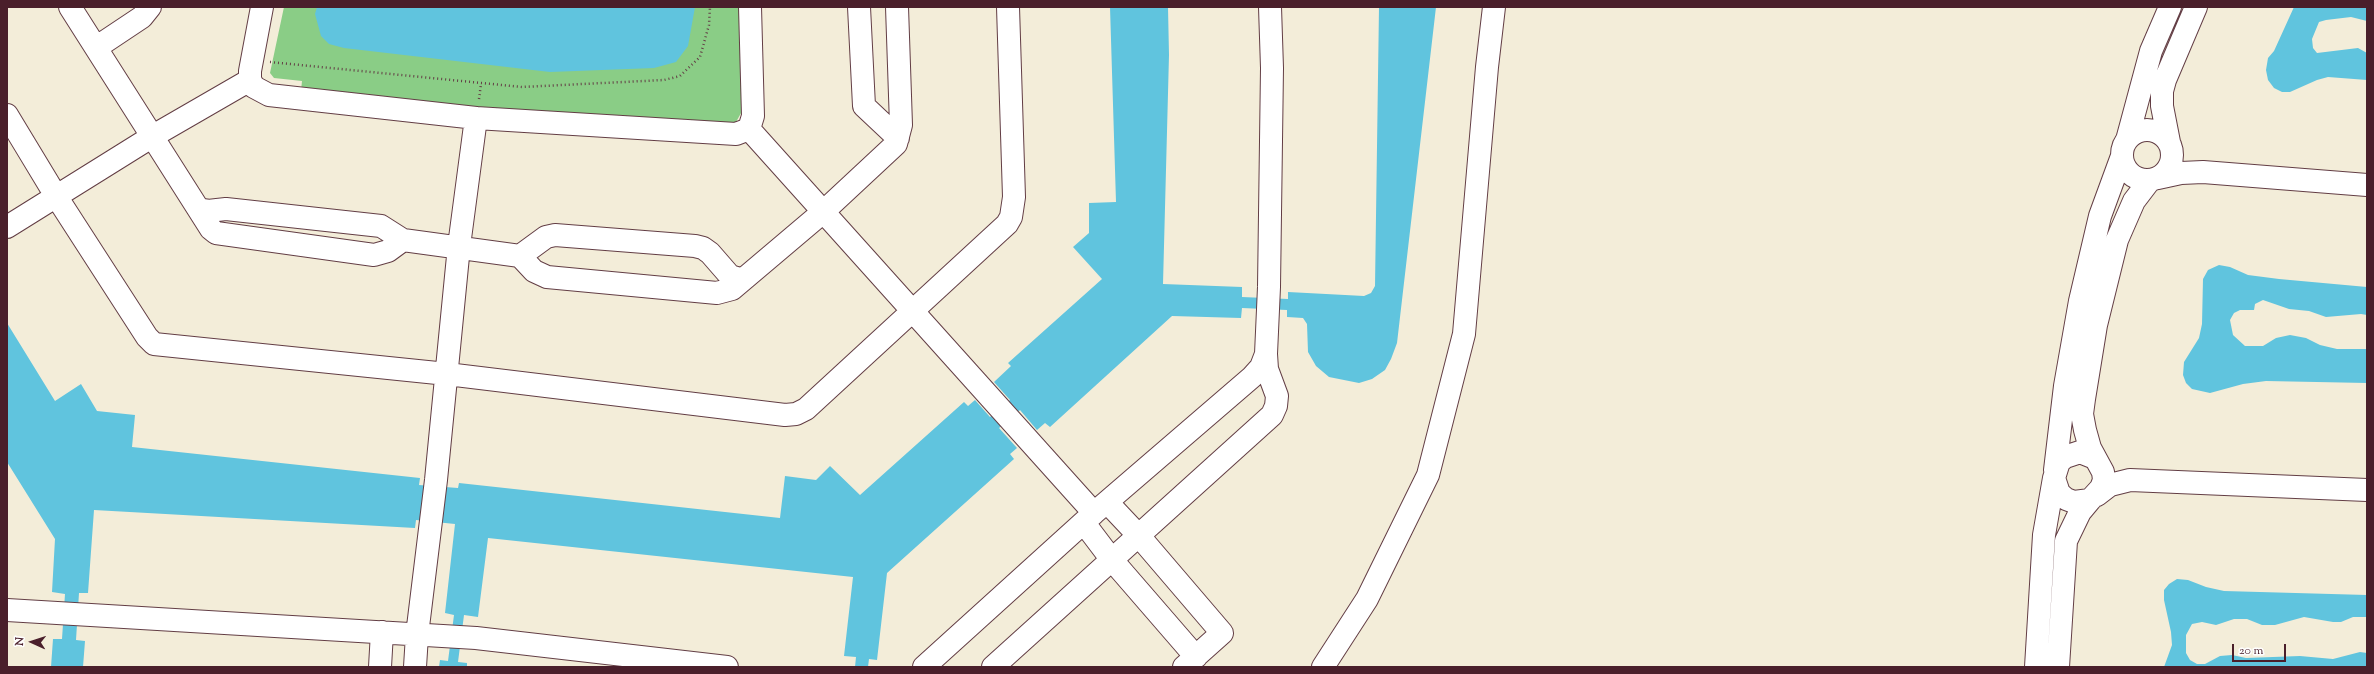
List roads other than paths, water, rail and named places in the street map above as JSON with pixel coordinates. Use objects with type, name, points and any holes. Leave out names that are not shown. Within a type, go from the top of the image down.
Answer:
[{"type":"street","points":[[70,7],[97,46],[211,229],[223,236],[374,255],[388,251],[403,240]]},
{"type":"street","points":[[97,46],[142,17],[150,7]]},
{"type":"street","points":[[262,7],[251,62],[250,80],[254,88],[269,95],[476,118],[736,134],[749,129]]},
{"type":"street","points":[[749,129],[753,116],[750,7]]},
{"type":"street","points":[[859,7],[864,106],[898,138]]},
{"type":"street","points":[[198,209],[208,212],[226,209],[382,226],[403,240],[459,246],[520,256],[534,271],[547,277],[725,292],[732,289],[746,278],[823,212],[893,148],[898,138],[901,125],[897,7]]},
{"type":"street","points":[[7,114],[56,196],[147,337],[154,344],[447,374],[785,415],[796,414],[806,409],[1007,224],[1011,217],[1014,197],[1008,7]]},
{"type":"street","points":[[993,667],[1272,415],[1276,406],[1277,396],[1267,369],[1266,354],[1269,287],[1272,68],[1270,7]]},
{"type":"street","points":[[1323,667],[1367,599],[1428,475],[1434,453],[1464,334],[1487,67],[1494,7]]},
{"type":"street","points":[[2036,667],[2044,535],[2054,474],[2064,386],[2080,301],[2100,216],[2125,148],[2151,51],[2170,7]]},
{"type":"street","points":[[2196,7],[2165,80],[2162,91],[2162,106],[2170,146],[2170,166],[2141,190],[2124,218],[2117,240],[2096,325],[2082,414],[2084,430],[2097,461],[2104,472],[2104,480],[2093,498],[2074,502],[2066,499],[2060,493],[2054,474],[2059,462],[2072,453],[2080,452],[2097,461],[2110,474],[2130,480],[2367,490]]},
{"type":"street","points":[[7,227],[153,136],[250,80]]},
{"type":"street","points":[[415,667],[417,634],[436,480],[459,246],[476,118]]},
{"type":"street","points":[[749,129],[1095,513],[1139,536],[1222,633],[1190,662],[1112,560],[1095,513]]},
{"type":"street","points":[[2203,172],[2189,166],[2156,132],[2148,130],[2140,131],[2125,148],[2128,171],[2142,180],[2154,179],[2181,172],[2203,172],[2367,185]]},
{"type":"street","points":[[520,256],[546,237],[555,235],[695,246],[703,248],[710,253],[730,276],[735,278],[746,278]]},
{"type":"street","points":[[924,667],[1095,513],[1252,377],[1261,367],[1266,354]]},
{"type":"street","points":[[2058,667],[2066,542],[2080,512],[2093,498],[2110,485],[2130,480]]},
{"type":"street","points":[[7,610],[476,638],[727,667]]},
{"type":"street","points":[[380,667],[382,632]]},
{"type":"water","points":[[317,7],[695,7],[688,46],[676,62],[654,68],[550,72],[344,48],[329,44],[321,36],[315,14]]},
{"type":"water","points":[[1110,7],[1168,7],[1169,55],[1163,284],[1242,287],[1242,297],[1288,299],[1288,292],[1364,296],[1371,293],[1375,286],[1379,7],[1436,7],[1397,343],[1385,370],[1372,379],[1359,383],[1329,377],[1316,366],[1308,352],[1307,324],[1303,318],[1287,317],[1287,310],[1242,308],[1241,318],[1172,316],[1050,427],[1045,423],[1037,430],[1020,410],[999,428],[1017,448],[1010,454],[1014,459],[887,573],[877,660],[869,659],[868,667],[855,667],[856,657],[844,656],[853,577],[488,538],[478,617],[464,615],[458,662],[467,663],[467,667],[439,667],[440,660],[448,661],[454,615],[445,613],[455,524],[416,520],[415,528],[94,510],[88,593],[79,593],[76,640],[85,641],[83,667],[51,667],[53,639],[62,639],[65,594],[52,592],[55,539],[7,462],[7,323],[55,401],[81,384],[97,411],[135,415],[132,447],[420,478],[419,485],[458,488],[459,483],[780,518],[785,476],[816,480],[830,466],[860,495],[964,402],[968,406],[975,400],[990,417],[1010,400],[994,382],[1011,366],[1008,363],[1102,279],[1073,247],[1089,233],[1089,203],[1116,202]]},
{"type":"water","points":[[2294,7],[2367,7],[2367,21],[2351,17],[2319,22],[2312,39],[2313,48],[2317,53],[2358,48],[2367,53],[2367,80],[2328,77],[2317,80],[2290,92],[2282,92],[2274,88],[2268,80],[2266,70],[2268,58],[2274,51]]},
{"type":"water","points":[[2219,265],[2230,267],[2248,275],[2367,287],[2367,315],[2361,314],[2326,317],[2309,311],[2289,309],[2263,300],[2255,304],[2254,310],[2240,310],[2234,313],[2230,320],[2233,335],[2245,346],[2263,346],[2276,338],[2290,335],[2306,338],[2320,345],[2337,349],[2367,349],[2367,383],[2266,381],[2243,384],[2210,393],[2192,389],[2186,383],[2183,375],[2184,362],[2199,338],[2202,324],[2203,279],[2208,270]]},
{"type":"water","points":[[2177,579],[2188,580],[2206,587],[2224,591],[2367,595],[2367,617],[2353,617],[2341,622],[2304,617],[2275,625],[2262,625],[2247,619],[2234,619],[2216,625],[2202,622],[2192,624],[2186,635],[2186,653],[2190,660],[2197,664],[2205,664],[2220,656],[2232,655],[2246,658],[2300,656],[2333,659],[2360,652],[2367,653],[2367,667],[2164,667],[2172,645],[2171,632],[2164,600],[2164,590],[2169,584]]}]
